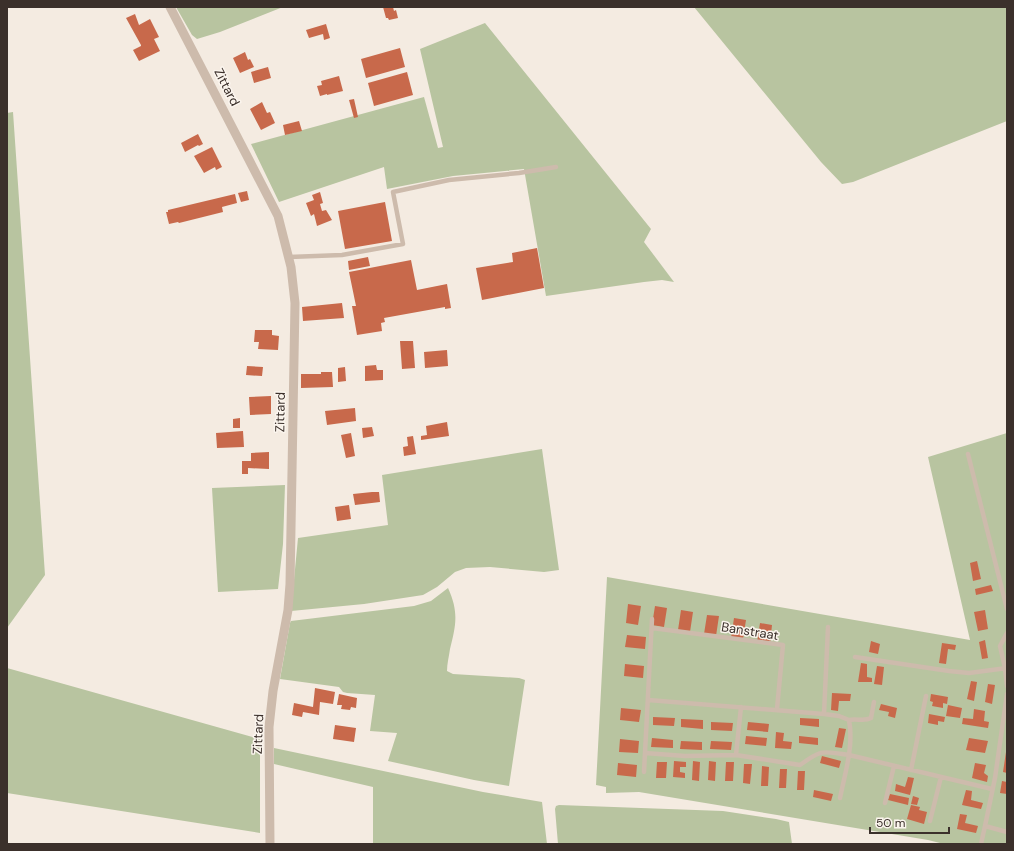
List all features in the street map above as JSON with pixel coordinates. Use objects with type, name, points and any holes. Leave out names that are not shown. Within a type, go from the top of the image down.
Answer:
[{"type":"street","name":"Zittard","points":[[170,7],[278,216],[291,267],[295,303],[290,584],[288,610],[273,691],[269,727],[270,844]]},
{"type":"lane","points":[[289,257],[342,255],[403,244],[393,192],[449,180],[519,173],[556,167]]},
{"type":"lane","points":[[968,454],[1007,609]]},
{"type":"lane","points":[[644,772],[652,619]]},
{"type":"lane","name":"Banstraat","points":[[652,628],[782,645],[777,710]]},
{"type":"lane","points":[[824,714],[828,628]]},
{"type":"lane","points":[[1007,633],[1000,646],[1006,668],[1007,686]]},
{"type":"lane","points":[[855,658],[969,673],[1006,668]]},
{"type":"lane","points":[[981,844],[992,789],[1007,694]]},
{"type":"lane","points":[[911,770],[926,696]]},
{"type":"lane","points":[[648,700],[824,714],[839,716],[849,720],[867,720],[871,718],[874,702]]},
{"type":"lane","points":[[736,755],[741,707]]},
{"type":"lane","points":[[840,798],[849,755],[851,728],[849,720]]},
{"type":"lane","points":[[645,753],[685,756],[736,755],[800,765],[817,753],[825,751],[849,755],[992,789]]},
{"type":"lane","points":[[885,802],[894,766]]},
{"type":"lane","points":[[930,820],[941,777]]},
{"type":"lane","points":[[985,826],[1007,832]]},
{"type":"green space","points":[[176,7],[283,7],[220,32],[197,39],[192,35]]},
{"type":"green space","points":[[694,7],[1007,7],[1007,121],[853,182],[842,184],[821,162]]},
{"type":"green space","points":[[485,23],[651,229],[644,242],[674,282],[662,280],[546,296],[524,169],[453,176],[387,189],[384,167],[279,202],[251,144],[424,97],[438,148],[443,147],[420,49]]},
{"type":"green space","points":[[13,112],[45,575],[7,628],[7,113]]},
{"type":"green space","points":[[1007,433],[1007,844],[944,844],[928,840],[639,792],[606,793],[606,787],[596,785],[607,577],[970,640],[928,457]]},
{"type":"green space","points":[[542,449],[559,570],[544,572],[490,567],[466,568],[455,572],[437,587],[423,595],[364,604],[291,611],[298,538],[388,525],[382,475]]},
{"type":"green space","points":[[285,485],[283,544],[278,589],[218,592],[212,488]]},
{"type":"green space","points":[[448,588],[454,604],[455,625],[447,671],[453,674],[519,678],[525,680],[509,786],[474,780],[388,761],[397,733],[370,731],[375,695],[347,693],[343,692],[339,687],[280,679],[291,621],[414,606],[431,601]]},
{"type":"green space","points":[[7,668],[260,739],[260,833],[7,793]]},
{"type":"green space","points":[[274,748],[483,792],[542,802],[547,844],[373,844],[373,787],[274,764]]},
{"type":"green space","points":[[556,806],[723,811],[776,819],[789,822],[792,844],[558,844],[555,809]]},
{"type":"building","points":[[383,7],[393,7],[394,11],[396,10],[398,18],[389,20],[386,18]]},
{"type":"building","points":[[135,14],[139,25],[150,19],[159,37],[154,39],[160,51],[139,61],[133,50],[141,45],[126,18]]},
{"type":"building","points":[[326,24],[330,38],[324,40],[323,34],[309,38],[306,30]]},
{"type":"building","points":[[400,48],[405,67],[366,78],[361,59]]},
{"type":"building","points":[[245,52],[248,60],[250,59],[254,67],[240,73],[233,58]]},
{"type":"building","points":[[268,67],[271,78],[254,83],[251,72]]},
{"type":"building","points":[[407,72],[413,95],[374,106],[368,83]]},
{"type":"building","points":[[339,76],[343,91],[320,96],[317,86],[322,85],[321,81]]},
{"type":"building","points":[[354,99],[358,117],[354,118],[349,100]]},
{"type":"building","points":[[262,102],[267,113],[270,112],[275,123],[261,130],[250,109]]},
{"type":"building","points":[[299,121],[302,131],[285,135],[283,125]]},
{"type":"building","points":[[198,134],[203,144],[185,152],[181,143]]},
{"type":"building","points":[[212,147],[222,167],[216,170],[215,167],[204,173],[194,156]]},
{"type":"building","points":[[247,191],[249,200],[241,202],[238,193]]},
{"type":"building","points":[[320,192],[323,203],[320,204],[322,211],[326,210],[332,220],[317,226],[314,214],[311,216],[306,203],[314,200],[312,195]]},
{"type":"building","points":[[235,194],[237,203],[222,207],[223,212],[169,224],[166,212],[168,212],[168,210]]},
{"type":"building","points":[[385,202],[392,241],[345,249],[338,211]]},
{"type":"building","points":[[537,248],[544,288],[482,300],[476,268],[513,262],[512,253]]},
{"type":"building","points":[[368,257],[370,266],[349,270],[348,261]]},
{"type":"building","points":[[411,260],[417,290],[447,284],[451,308],[445,309],[445,307],[384,318],[385,322],[381,323],[382,331],[357,335],[352,306],[356,306],[349,272]]},
{"type":"building","points":[[342,303],[344,318],[303,321],[302,307]]},
{"type":"building","points":[[255,330],[272,330],[272,335],[279,336],[278,350],[258,349],[259,342],[254,342]]},
{"type":"building","points":[[400,341],[413,341],[415,368],[402,369]]},
{"type":"building","points":[[447,350],[448,366],[425,368],[424,352]]},
{"type":"building","points":[[376,365],[377,370],[383,370],[383,380],[365,381],[365,366]]},
{"type":"building","points":[[247,366],[263,367],[262,376],[246,375]]},
{"type":"building","points":[[345,367],[346,381],[338,382],[338,368]]},
{"type":"building","points":[[321,372],[332,372],[333,387],[301,388],[301,374],[321,374]]},
{"type":"building","points":[[271,396],[271,414],[250,415],[249,397]]},
{"type":"building","points":[[355,408],[356,421],[327,425],[325,411]]},
{"type":"building","points":[[240,418],[240,428],[233,428],[233,419]]},
{"type":"building","points":[[447,422],[449,436],[421,440],[421,436],[427,435],[426,426]]},
{"type":"building","points":[[372,427],[374,436],[363,438],[362,428]]},
{"type":"building","points":[[243,431],[244,447],[217,448],[216,433]]},
{"type":"building","points":[[351,433],[355,456],[346,458],[341,435]]},
{"type":"building","points":[[413,436],[416,454],[404,456],[403,447],[408,446],[407,437]]},
{"type":"building","points":[[269,452],[269,469],[248,468],[248,474],[242,474],[242,461],[251,461],[251,453]]},
{"type":"building","points":[[379,492],[380,502],[355,505],[353,494]]},
{"type":"building","points":[[349,505],[351,519],[337,521],[335,507]]},
{"type":"building","points":[[977,561],[981,579],[973,581],[970,563]]},
{"type":"building","points":[[991,585],[993,591],[976,595],[975,589]]},
{"type":"building","points":[[628,604],[641,606],[638,625],[626,623]]},
{"type":"building","points":[[655,606],[667,608],[664,627],[652,625]]},
{"type":"building","points":[[681,610],[693,612],[690,632],[678,630]]},
{"type":"building","points":[[985,610],[988,629],[978,631],[974,612]]},
{"type":"building","points":[[707,615],[719,616],[716,636],[704,634]]},
{"type":"building","points":[[734,618],[746,620],[743,639],[731,638]]},
{"type":"building","points":[[760,623],[772,625],[770,644],[757,642]]},
{"type":"building","points":[[627,635],[646,637],[645,649],[625,647]]},
{"type":"building","points":[[985,640],[988,658],[982,659],[979,642]]},
{"type":"building","points":[[871,641],[880,644],[878,654],[869,652]]},
{"type":"building","points":[[942,643],[956,645],[955,650],[948,649],[946,664],[939,663]]},
{"type":"building","points":[[861,663],[867,664],[867,677],[872,678],[872,682],[858,682]]},
{"type":"building","points":[[625,664],[644,666],[643,678],[624,676]]},
{"type":"building","points":[[877,666],[884,667],[882,685],[874,684]]},
{"type":"building","points":[[971,681],[977,682],[974,701],[967,699]]},
{"type":"building","points":[[988,684],[995,685],[992,704],[985,702]]},
{"type":"building","points":[[315,688],[335,692],[333,704],[320,702],[319,715],[303,712],[302,717],[292,715],[294,703],[313,707]]},
{"type":"building","points":[[832,693],[851,694],[850,701],[839,701],[838,711],[831,710]]},
{"type":"building","points":[[339,694],[357,698],[356,708],[351,707],[350,710],[341,709],[342,705],[337,705]]},
{"type":"building","points":[[931,694],[948,697],[947,704],[943,703],[943,708],[932,706],[933,702],[930,701]]},
{"type":"building","points":[[881,704],[897,708],[895,718],[888,716],[889,712],[879,710]]},
{"type":"building","points":[[948,705],[962,708],[960,718],[946,716]]},
{"type":"building","points":[[621,708],[641,710],[639,722],[620,720]]},
{"type":"building","points":[[974,709],[985,711],[984,721],[989,722],[988,728],[962,724],[963,718],[973,719]]},
{"type":"building","points":[[929,714],[945,717],[944,722],[938,721],[938,725],[928,723]]},
{"type":"building","points":[[653,717],[675,718],[674,726],[653,725]]},
{"type":"building","points":[[800,718],[819,719],[819,727],[800,725]]},
{"type":"building","points":[[681,719],[703,720],[703,729],[681,727]]},
{"type":"building","points":[[711,722],[733,723],[732,731],[711,730]]},
{"type":"building","points":[[748,722],[769,724],[768,732],[747,730]]},
{"type":"building","points":[[335,725],[356,728],[354,742],[333,739]]},
{"type":"building","points":[[839,728],[846,729],[842,748],[835,747]]},
{"type":"building","points":[[776,732],[784,733],[783,741],[792,742],[791,749],[775,748]]},
{"type":"building","points":[[746,736],[767,738],[766,746],[745,744]]},
{"type":"building","points":[[799,736],[818,738],[818,745],[799,743]]},
{"type":"building","points":[[652,738],[673,740],[673,748],[651,747]]},
{"type":"building","points":[[969,738],[988,741],[985,753],[966,750]]},
{"type":"building","points":[[620,739],[639,741],[638,753],[619,752]]},
{"type":"building","points":[[681,741],[702,742],[702,750],[680,749]]},
{"type":"building","points":[[711,741],[732,742],[731,750],[710,749]]},
{"type":"building","points":[[1007,752],[1007,773],[1003,772]]},
{"type":"building","points":[[822,756],[841,761],[839,768],[820,763]]},
{"type":"building","points":[[674,761],[686,762],[686,767],[680,767],[680,772],[685,773],[685,778],[673,777]]},
{"type":"building","points":[[693,761],[700,762],[699,781],[692,780]]},
{"type":"building","points":[[709,761],[716,762],[715,781],[708,780]]},
{"type":"building","points":[[657,762],[667,762],[666,778],[656,778]]},
{"type":"building","points":[[726,762],[734,762],[733,781],[725,781]]},
{"type":"building","points":[[618,763],[637,765],[636,777],[617,775]]},
{"type":"building","points":[[975,763],[986,765],[984,773],[988,776],[987,782],[972,778]]},
{"type":"building","points":[[744,764],[752,764],[750,784],[743,783]]},
{"type":"building","points":[[762,766],[769,767],[768,786],[761,786]]},
{"type":"building","points":[[780,769],[787,769],[786,788],[779,788]]},
{"type":"building","points":[[798,771],[805,771],[804,790],[797,790]]},
{"type":"building","points":[[908,777],[914,778],[910,795],[895,791],[896,784],[905,787]]},
{"type":"building","points":[[1002,781],[1007,782],[1007,794],[1000,793]]},
{"type":"building","points":[[814,790],[833,794],[831,801],[813,797]]},
{"type":"building","points":[[966,790],[972,791],[971,800],[983,803],[981,809],[962,805]]},
{"type":"building","points":[[890,794],[909,798],[908,805],[888,800]]},
{"type":"building","points":[[913,796],[919,798],[917,805],[911,804]]},
{"type":"building","points":[[911,805],[920,807],[919,810],[927,812],[924,824],[907,819]]},
{"type":"building","points":[[960,814],[967,815],[965,823],[978,826],[976,833],[957,829]]}]
